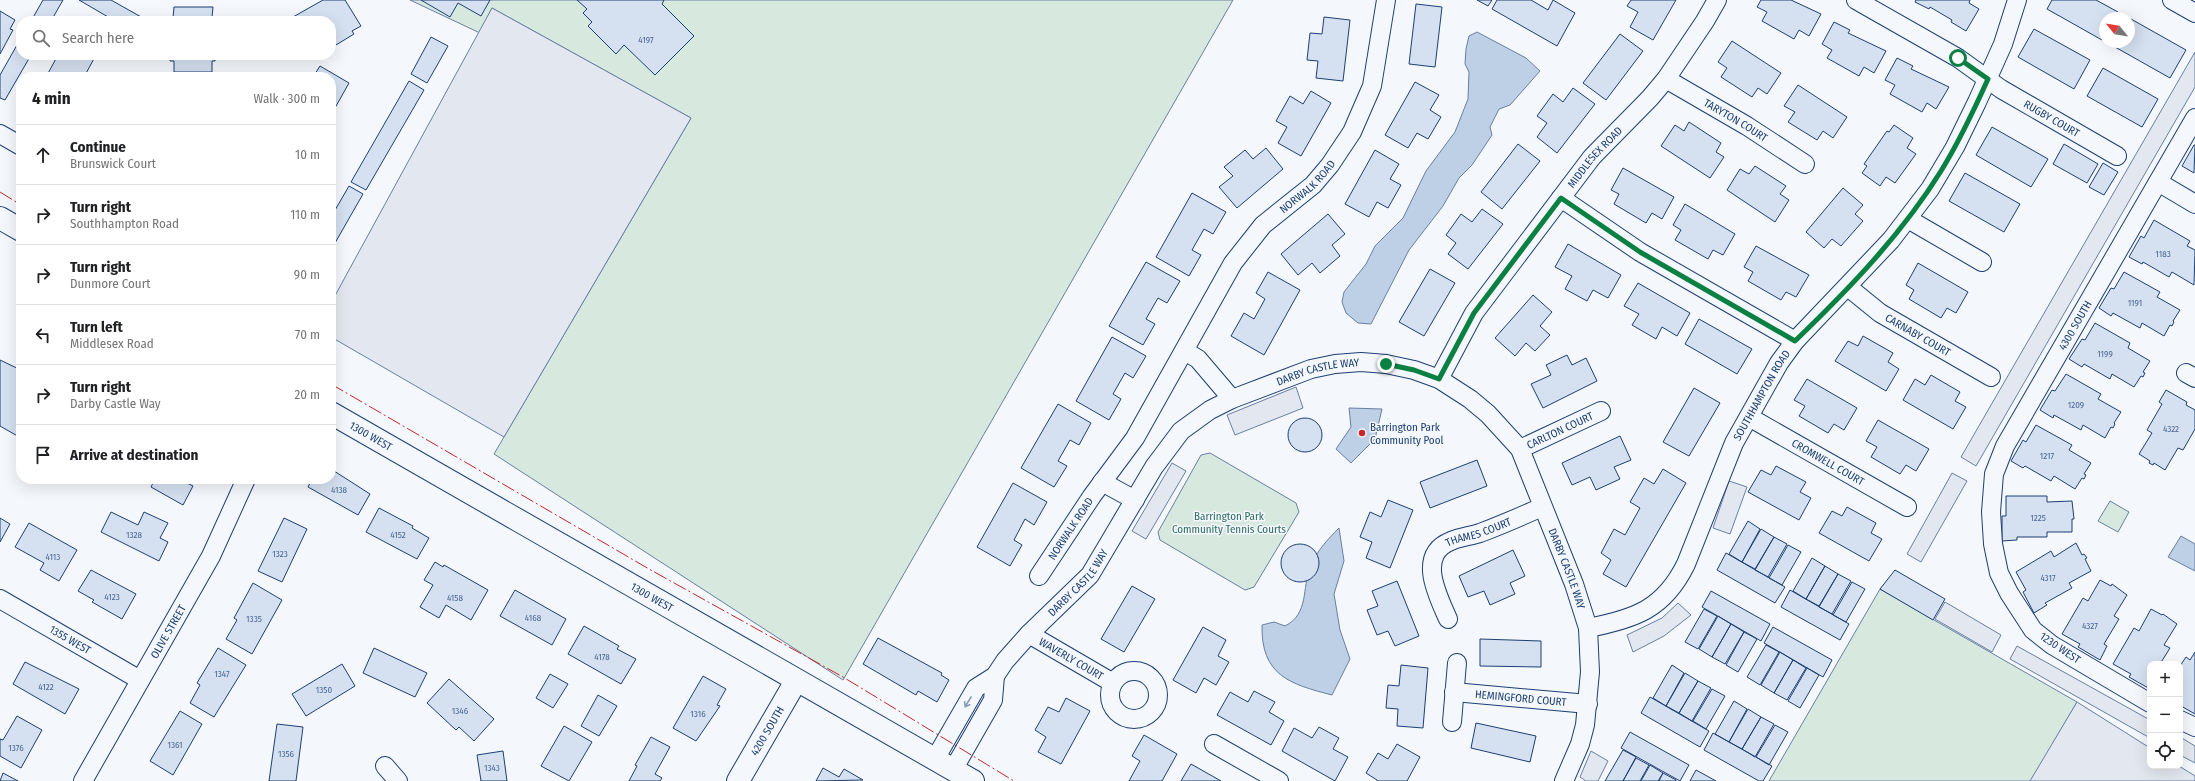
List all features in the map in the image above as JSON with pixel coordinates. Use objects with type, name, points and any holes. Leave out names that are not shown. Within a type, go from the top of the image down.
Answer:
[{"type":"street","name":"NORWALK ROAD","points":[[1039,576],[1102,482],[1135,438],[1233,263],[1264,225],[1312,185],[1330,165],[1352,132],[1372,86],[1386,0]]},
{"type":"street","name":"MIDDLESEX ROAD","points":[[1439,379],[1474,313],[1592,157],[1650,98],[1666,79],[1717,0]]},
{"type":"street","name":"RUGBY COURT","points":[[1856,0],[1958,58],[2001,89],[2117,156]]},
{"type":"street","name":"SOUTHHAMPTON ROAD","points":[[1588,628],[1614,623],[1649,609],[1664,597],[1677,582],[1686,564],[1734,443],[1779,363],[1795,341],[1848,287],[1908,219],[1955,147],[1988,79],[2017,0]]},
{"type":"street","points":[[2172,0],[2195,13]]},
{"type":"street","name":"TARYTON COURT","points":[[1666,79],[1747,126],[1804,164]]},
{"type":"street","name":"4300 SOUTH","points":[[1993,544],[1991,512],[1994,474],[2005,446],[2195,118]]},
{"type":"street","points":[[0,134],[16,143]]},
{"type":"street","points":[[2158,182],[2195,204]]},
{"type":"street","points":[[1561,198],[1640,252],[1795,341]]},
{"type":"street","points":[[0,218],[16,227]]},
{"type":"street","points":[[1908,219],[1982,262]]},
{"type":"street","name":"CARNABY COURT","points":[[1848,287],[1880,313],[1991,377]]},
{"type":"street","points":[[1184,351],[1198,359],[1232,399]]},
{"type":"street","name":"DARBY CASTLE WAY","points":[[935,759],[976,688],[995,676],[1005,661],[1029,634],[1090,575],[1158,460],[1181,431],[1210,410],[1232,399],[1311,369],[1335,364],[1386,364],[1414,370],[1439,379],[1470,399],[1488,414],[1520,449],[1574,584],[1588,628],[1590,672],[1588,704],[1580,744],[1564,781]]},
{"type":"street","name":"CARLTON COURT","points":[[1520,449],[1601,411]]},
{"type":"street","name":"1300 WEST","points":[[336,416],[796,681],[973,781]]},
{"type":"street","name":"CROMWELL COURT","points":[[1749,417],[1907,507]]},
{"type":"street","points":[[1102,482],[1135,500]]},
{"type":"street","name":"OLIVE STREET","points":[[83,781],[211,556],[244,484]]},
{"type":"street","name":"THAMES COURT","points":[[1448,619],[1432,580],[1434,561],[1441,547],[1450,542],[1479,533],[1542,507]]},
{"type":"street","name":"1230 WEST","points":[[1993,544],[1999,573],[2009,593],[2033,630],[2052,645],[2147,701]]},
{"type":"street","name":"1355 WEST","points":[[0,599],[140,680]]},
{"type":"street","name":"WAVERLY COURT","points":[[1029,634],[1113,683]]},
{"type":"street","points":[[1452,722],[1456,663]]},
{"type":"street","name":"DARBY CASTLE WAY","points":[[954,770],[993,700],[995,676]]},
{"type":"street","name":"4200 SOUTH","points":[[738,781],[796,681]]},
{"type":"street","name":"HEMINGFORD COURT","points":[[1454,692],[1588,704]]},
{"type":"street","points":[[2183,721],[2195,727]]},
{"type":"street","points":[[1214,744],[1279,781]]},
{"type":"street","points":[[385,766],[398,781]]},
{"type":"green space","points":[[410,0],[1233,0],[843,680],[494,454],[691,118],[492,8],[480,33]]},
{"type":"green space","name":"Barrington Park Community Tennis Courts","points":[[1210,453],[1296,503],[1299,512],[1254,587],[1245,590],[1160,540],[1158,532],[1201,455]]},
{"type":"green space","points":[[2110,501],[2129,512],[2118,532],[2098,521]]},
{"type":"green space","points":[[1880,589],[2077,702],[2031,781],[1769,781]]},
{"type":"shaded area","points":[[492,8],[691,118],[504,437],[336,340],[336,294]]},
{"type":"shaded area","points":[[2195,52],[2195,87],[1976,466],[1961,457]]},
{"type":"shaded area","points":[[1296,387],[1303,408],[1235,435],[1227,415]]},
{"type":"shaded area","points":[[1172,463],[1186,471],[1146,539],[1132,531]]},
{"type":"shaded area","points":[[1952,473],[1967,481],[1921,562],[1907,554]]},
{"type":"shaded area","points":[[1729,481],[1747,487],[1730,534],[1713,528]]},
{"type":"shaded area","points":[[1945,602],[2001,635],[1992,652],[1935,619]]},
{"type":"shaded area","points":[[1678,603],[1691,615],[1664,636],[1633,652],[1627,635],[1662,618]]},
{"type":"shaded area","points":[[2017,646],[2147,718],[2147,736],[2010,659]]},
{"type":"shaded area","points":[[2077,702],[2147,746],[2147,769],[2183,768],[2195,776],[2195,781],[2030,781]]},
{"type":"shaded area","points":[[2183,739],[2195,746],[2195,763],[2183,757]]},
{"type":"shaded area","points":[[1591,751],[1608,761],[1598,781],[1586,781],[1580,777]]},
{"type":"water","points":[[1477,32],[1526,58],[1540,71],[1510,105],[1499,109],[1490,127],[1492,135],[1472,165],[1459,178],[1443,206],[1409,250],[1371,324],[1358,323],[1346,313],[1342,302],[1344,292],[1366,264],[1375,246],[1403,218],[1426,171],[1455,132],[1468,99],[1469,72],[1465,64],[1466,49],[1469,36]]},
{"type":"water","name":"Barrington Park Community Pool","points":[[1349,408],[1382,409],[1375,439],[1351,463],[1336,449],[1351,427]]},
{"type":"water","points":[[1339,528],[1344,561],[1334,594],[1340,630],[1350,659],[1332,695],[1303,686],[1280,675],[1272,666],[1266,655],[1263,642],[1262,625],[1274,622],[1285,626],[1293,621],[1298,615],[1304,600],[1310,567],[1323,546]]},
{"type":"water","points":[[2181,536],[2195,544],[2195,571],[2168,557]]},
{"type":"building","points":[[43,0],[63,0],[54,16],[34,16]]},
{"type":"building","points":[[79,0],[111,0],[139,16],[106,16]]},
{"type":"building","points":[[323,0],[345,0],[361,26],[352,31],[354,34],[336,45],[336,16],[295,16]]},
{"type":"building","points":[[421,0],[490,0],[481,16],[458,3],[450,17]]},
{"type":"building","points":[[577,0],[664,0],[662,4],[694,36],[655,75],[624,45],[616,54],[588,26],[592,22],[583,13],[587,9]]},
{"type":"building","points":[[1477,0],[1492,0],[1488,6]]},
{"type":"building","points":[[1497,0],[1531,0],[1548,10],[1553,0],[1575,13],[1557,46],[1492,9]]},
{"type":"building","points":[[1631,0],[1676,0],[1653,40],[1630,27],[1638,12],[1627,6]]},
{"type":"building","points":[[1761,0],[1791,0],[1821,14],[1809,36],[1799,30],[1794,39],[1762,21],[1767,12],[1757,7]]},
{"type":"building","points":[[1916,0],[1970,0],[1969,3],[1979,9],[1966,31],[1951,22],[1952,20],[1930,7],[1929,9],[1915,2]]},
{"type":"building","points":[[2052,0],[2096,0],[2118,12],[2099,12],[2099,38],[2047,9]]},
{"type":"building","points":[[1416,4],[1442,7],[1435,67],[1409,64]]},
{"type":"building","points":[[174,7],[213,7],[212,16],[173,16]]},
{"type":"building","points":[[0,11],[15,20],[10,29],[13,30],[0,54]]},
{"type":"building","points":[[1324,17],[1350,20],[1343,81],[1316,78],[1318,61],[1307,60],[1310,33],[1322,34]]},
{"type":"building","points":[[2135,21],[2186,50],[2170,78],[2117,48],[2135,48]]},
{"type":"building","points":[[1834,22],[1850,30],[1848,33],[1886,51],[1874,73],[1864,67],[1859,76],[1827,58],[1832,50],[1822,44]]},
{"type":"building","points":[[2034,29],[2090,60],[2074,89],[2018,57]]},
{"type":"building","points":[[1620,34],[1643,51],[1606,100],[1583,83]]},
{"type":"building","points":[[431,37],[448,46],[427,83],[411,74]]},
{"type":"building","points":[[1732,41],[1781,73],[1767,94],[1758,88],[1752,97],[1721,77],[1727,68],[1718,62]]},
{"type":"building","points":[[16,47],[16,60],[28,60],[21,72],[16,72],[16,81],[5,100],[0,98],[0,75]]},
{"type":"building","points":[[1897,58],[1913,66],[1911,69],[1949,87],[1936,109],[1927,103],[1922,112],[1890,94],[1895,85],[1885,80]]},
{"type":"building","points":[[55,60],[93,60],[87,72],[49,72]]},
{"type":"building","points":[[215,60],[212,61],[212,72],[174,72],[174,61],[170,61]]},
{"type":"building","points":[[320,66],[330,72],[316,72]]},
{"type":"building","points":[[2103,68],[2158,99],[2142,127],[2087,96]]},
{"type":"building","points":[[336,75],[349,83],[336,106]]},
{"type":"building","points":[[409,81],[424,90],[366,190],[351,182]]},
{"type":"building","points":[[1415,82],[1439,95],[1430,110],[1441,117],[1428,139],[1417,133],[1408,148],[1385,135]]},
{"type":"building","points":[[1798,85],[1847,117],[1833,138],[1823,131],[1817,140],[1788,122],[1795,112],[1784,106]]},
{"type":"building","points":[[1573,88],[1595,104],[1557,153],[1537,137],[1547,123],[1537,116],[1553,94],[1563,102]]},
{"type":"building","points":[[1311,91],[1331,103],[1301,156],[1278,143],[1287,127],[1276,121],[1290,96],[1303,104]]},
{"type":"building","points":[[1689,122],[1721,143],[1716,152],[1724,157],[1710,178],[1661,146],[1675,125],[1684,131]]},
{"type":"building","points":[[1894,125],[1913,138],[1907,148],[1916,154],[1895,183],[1886,177],[1880,186],[1862,173],[1867,166],[1864,164],[1887,131],[1889,132]]},
{"type":"building","points":[[1992,127],[2048,159],[2031,187],[1976,155]]},
{"type":"building","points":[[1518,144],[1540,161],[1502,209],[1481,192]]},
{"type":"building","points":[[2064,144],[2098,164],[2087,183],[2053,164]]},
{"type":"building","points":[[2195,145],[2194,173],[2182,166]]},
{"type":"building","points":[[1266,148],[1283,169],[1237,208],[1219,187],[1233,176],[1224,167],[1245,150],[1253,159]]},
{"type":"building","points":[[1375,150],[1399,164],[1390,179],[1401,185],[1388,208],[1377,202],[1369,217],[1345,204]]},
{"type":"building","points":[[2103,163],[2118,172],[2104,195],[2089,187]]},
{"type":"building","points":[[1755,166],[1786,186],[1780,194],[1789,200],[1775,222],[1727,190],[1740,169],[1749,174]]},
{"type":"building","points":[[1623,168],[1674,197],[1662,219],[1652,213],[1646,223],[1614,204],[1619,194],[1611,190]]},
{"type":"building","points":[[1965,173],[2020,204],[2004,232],[1949,201]]},
{"type":"building","points":[[349,186],[363,194],[336,241],[336,208]]},
{"type":"building","points":[[1843,188],[1863,205],[1855,214],[1863,221],[1841,246],[1832,239],[1824,248],[1806,232]]},
{"type":"building","points":[[1192,193],[1226,212],[1213,234],[1204,229],[1192,250],[1201,255],[1189,276],[1156,257]]},
{"type":"building","points":[[1685,204],[1735,234],[1723,255],[1713,250],[1708,259],[1675,240],[1681,230],[1673,225]]},
{"type":"building","points":[[1482,209],[1503,224],[1468,269],[1448,254],[1456,243],[1446,235],[1461,214],[1472,222]]},
{"type":"building","points":[[1328,214],[1345,234],[1332,245],[1340,256],[1320,273],[1312,263],[1298,275],[1281,254]]},
{"type":"building","points":[[2154,220],[2190,241],[2187,246],[2195,250],[2194,285],[2172,272],[2169,277],[2143,262],[2142,264],[2129,257],[2141,236],[2144,238]]},
{"type":"building","points":[[1568,244],[1621,275],[1608,298],[1593,290],[1587,301],[1565,289],[1572,276],[1555,267]]},
{"type":"building","points":[[1756,246],[1809,275],[1796,297],[1786,292],[1781,300],[1748,281],[1753,272],[1744,267]]},
{"type":"building","points":[[1146,262],[1180,281],[1167,303],[1158,298],[1146,319],[1155,324],[1143,345],[1109,326]]},
{"type":"building","points":[[1918,263],[1968,292],[1956,313],[1947,308],[1941,318],[1909,299],[1914,290],[1906,285]]},
{"type":"building","points":[[1430,269],[1455,283],[1424,336],[1399,322]]},
{"type":"building","points":[[1268,272],[1300,290],[1264,355],[1231,336],[1244,313],[1254,319],[1265,299],[1256,293]]},
{"type":"building","points":[[2124,272],[2160,292],[2157,297],[2180,310],[2173,321],[2172,326],[2170,325],[2164,336],[2142,323],[2140,328],[2113,313],[2111,316],[2099,308],[2111,288],[2114,289]]},
{"type":"building","points":[[1638,283],[1690,313],[1677,336],[1662,327],[1656,339],[1632,325],[1639,314],[1624,306]]},
{"type":"building","points":[[1533,295],[1552,312],[1540,326],[1550,335],[1535,351],[1526,343],[1515,356],[1495,338]]},
{"type":"building","points":[[1699,319],[1752,349],[1737,374],[1685,344]]},
{"type":"building","points":[[2095,323],[2130,343],[2128,348],[2150,361],[2143,372],[2145,373],[2143,377],[2141,376],[2134,387],[2112,374],[2110,379],[2084,364],[2082,367],[2069,359],[2082,339],[2085,340]]},
{"type":"building","points":[[1863,336],[1893,353],[1888,362],[1899,369],[1886,391],[1835,361],[1848,341],[1858,346]]},
{"type":"building","points":[[1112,337],[1146,356],[1133,378],[1125,373],[1113,394],[1121,399],[1109,420],[1076,401]]},
{"type":"building","points":[[1567,355],[1572,365],[1586,358],[1597,381],[1543,408],[1531,384],[1551,375],[1546,365]]},
{"type":"building","points":[[0,360],[16,368],[16,435],[0,426]]},
{"type":"building","points":[[2066,374],[2101,394],[2098,399],[2121,412],[2114,423],[2113,428],[2111,427],[2105,438],[2083,425],[2081,430],[2054,415],[2053,418],[2040,410],[2052,390],[2055,391]]},
{"type":"building","points":[[1931,375],[1960,392],[1955,401],[1966,407],[1953,429],[1903,400],[1915,379],[1925,385]]},
{"type":"building","points":[[1807,379],[1857,408],[1844,430],[1834,424],[1828,433],[1799,416],[1805,406],[1794,400]]},
{"type":"building","points":[[1694,388],[1720,403],[1689,456],[1663,442]]},
{"type":"building","points":[[2166,390],[2187,402],[2186,405],[2195,410],[2195,429],[2183,450],[2178,448],[2165,470],[2154,463],[2153,465],[2149,463],[2150,461],[2139,454],[2152,433],[2147,430],[2162,404],[2159,402]]},
{"type":"building","points":[[1058,404],[1091,423],[1079,445],[1070,440],[1058,461],[1067,466],[1054,487],[1021,468]]},
{"type":"building","points":[[1308,418],[1315,420],[1320,425],[1322,435],[1320,445],[1315,450],[1302,452],[1295,450],[1290,445],[1288,432],[1290,425],[1295,420]]},
{"type":"building","points":[[1878,420],[1929,449],[1916,471],[1906,465],[1900,474],[1871,457],[1877,447],[1866,441]]},
{"type":"building","points":[[2036,425],[2072,445],[2069,450],[2091,463],[2084,474],[2086,475],[2084,479],[2082,478],[2075,489],[2054,476],[2051,481],[2025,466],[2023,468],[2011,461],[2023,440],[2026,442]]},
{"type":"building","points":[[1620,436],[1631,460],[1614,467],[1620,479],[1596,490],[1590,477],[1572,485],[1562,463]]},
{"type":"building","points":[[1477,460],[1487,486],[1430,508],[1420,482]]},
{"type":"building","points":[[1776,466],[1806,482],[1800,492],[1811,498],[1799,520],[1748,492],[1761,470],[1771,475]]},
{"type":"building","points":[[1663,469],[1686,483],[1626,587],[1603,574],[1611,560],[1601,553],[1614,529],[1625,535],[1640,508],[1630,502],[1644,478],[1654,484]]},
{"type":"building","points":[[336,472],[370,494],[358,515],[308,487],[310,484],[336,484]]},
{"type":"building","points":[[1013,483],[1047,502],[1034,525],[1025,519],[1014,540],[1022,545],[1010,566],[977,547]]},
{"type":"building","points":[[152,484],[189,484],[193,486],[183,505],[151,487]]},
{"type":"building","points":[[2006,496],[2047,496],[2047,502],[2072,501],[2074,519],[2072,519],[2072,532],[2047,532],[2047,537],[2017,537],[2017,540],[2002,541],[2002,516],[2006,516]]},
{"type":"building","points":[[1388,500],[1413,510],[1390,568],[1366,558],[1372,542],[1360,537],[1370,512],[1381,517]]},
{"type":"building","points":[[1847,507],[1876,523],[1871,533],[1882,539],[1869,561],[1819,533],[1832,511],[1842,516]]},
{"type":"building","points":[[379,508],[413,526],[412,528],[429,538],[417,559],[366,532]]},
{"type":"building","points":[[111,512],[138,525],[144,512],[168,523],[160,538],[168,542],[159,561],[101,532]]},
{"type":"building","points":[[0,518],[10,524],[0,542]]},
{"type":"building","points":[[284,518],[307,529],[282,582],[258,571]]},
{"type":"building","points":[[1748,521],[1760,529],[1742,562],[1729,554]]},
{"type":"building","points":[[29,523],[77,550],[59,581],[40,570],[44,563],[15,547]]},
{"type":"building","points":[[1761,529],[1774,537],[1755,569],[1742,562]]},
{"type":"building","points":[[1774,537],[1787,544],[1768,577],[1755,570]]},
{"type":"building","points":[[2076,543],[2082,555],[2084,554],[2087,558],[2085,559],[2091,571],[2069,583],[2072,588],[2045,603],[2047,605],[2034,613],[2023,592],[2026,590],[2016,572],[2051,551],[2054,557]]},
{"type":"building","points":[[1296,544],[1304,544],[1311,547],[1316,552],[1319,563],[1316,574],[1311,579],[1304,582],[1296,582],[1289,579],[1284,574],[1281,567],[1281,559],[1284,552],[1289,547]]},
{"type":"building","points":[[1788,545],[1801,552],[1782,585],[1769,578]]},
{"type":"building","points":[[1513,550],[1525,576],[1510,583],[1515,594],[1490,605],[1484,591],[1468,597],[1459,576]]},
{"type":"building","points":[[1726,553],[1785,587],[1775,603],[1717,570]]},
{"type":"building","points":[[1812,558],[1825,566],[1806,599],[1793,591]]},
{"type":"building","points":[[435,562],[443,567],[444,565],[488,590],[471,620],[446,605],[439,618],[420,607],[433,585],[424,580]]},
{"type":"building","points":[[1825,566],[1838,574],[1819,606],[1806,599]]},
{"type":"building","points":[[91,570],[136,594],[122,619],[92,602],[94,600],[78,591]]},
{"type":"building","points":[[1895,570],[1945,599],[1933,620],[1880,589]]},
{"type":"building","points":[[1838,574],[1851,581],[1832,614],[1819,607]]},
{"type":"building","points":[[2100,580],[2111,586],[2112,584],[2127,595],[2114,616],[2119,619],[2104,644],[2107,646],[2100,660],[2078,647],[2080,644],[2062,634],[2083,598],[2088,601]]},
{"type":"building","points":[[1397,581],[1419,636],[1395,646],[1388,631],[1377,635],[1367,610],[1378,606],[1372,591]]},
{"type":"building","points":[[1852,582],[1865,589],[1846,622],[1833,615]]},
{"type":"building","points":[[253,583],[282,600],[252,654],[226,639],[237,620],[234,618]]},
{"type":"building","points":[[1132,586],[1155,599],[1124,652],[1101,639]]},
{"type":"building","points":[[515,590],[566,619],[552,645],[500,616]]},
{"type":"building","points":[[1790,590],[1849,624],[1840,640],[1781,607]]},
{"type":"building","points":[[1711,591],[1770,624],[1761,641],[1702,607]]},
{"type":"building","points":[[1704,609],[1717,616],[1698,649],[1685,642]]},
{"type":"building","points":[[2151,609],[2162,615],[2163,614],[2177,624],[2164,645],[2170,648],[2162,661],[2147,661],[2147,687],[2129,677],[2131,674],[2113,664],[2134,628],[2139,631]]},
{"type":"building","points":[[1718,616],[1731,624],[1712,657],[1699,649]]},
{"type":"building","points":[[1731,624],[1744,632],[1725,664],[1712,657]]},
{"type":"building","points":[[584,626],[619,646],[617,649],[636,659],[621,684],[568,654]]},
{"type":"building","points":[[1203,627],[1226,640],[1218,656],[1229,662],[1216,685],[1204,678],[1196,693],[1173,680]]},
{"type":"building","points":[[1773,627],[1832,660],[1823,677],[1764,643]]},
{"type":"building","points":[[1744,632],[1757,639],[1738,672],[1726,665]]},
{"type":"building","points":[[878,638],[942,673],[941,675],[949,680],[937,702],[918,691],[916,695],[863,664]]},
{"type":"building","points":[[1480,639],[1541,641],[1541,667],[1480,666]]},
{"type":"building","points":[[1766,645],[1779,652],[1760,685],[1747,677]]},
{"type":"building","points":[[218,648],[246,665],[214,717],[190,703],[200,685],[197,683]]},
{"type":"building","points":[[374,648],[427,673],[415,697],[363,673]]},
{"type":"building","points":[[1780,652],[1793,660],[1774,693],[1761,685]]},
{"type":"building","points":[[2195,652],[2195,714],[2183,707],[2183,662],[2186,657],[2190,660]]},
{"type":"building","points":[[1793,660],[1806,668],[1787,700],[1774,693]]},
{"type":"building","points":[[25,662],[79,689],[65,714],[13,684]]},
{"type":"building","points":[[342,664],[355,686],[306,716],[292,694]]},
{"type":"building","points":[[1401,665],[1428,668],[1423,728],[1397,726],[1398,709],[1386,708],[1388,685],[1399,686]]},
{"type":"building","points":[[1672,665],[1684,673],[1666,706],[1653,698]]},
{"type":"building","points":[[1807,668],[1819,675],[1800,708],[1788,701]]},
{"type":"building","points":[[1685,673],[1698,681],[1679,713],[1666,706]]},
{"type":"building","points":[[550,674],[568,684],[553,708],[536,698]]},
{"type":"building","points":[[703,676],[726,689],[717,705],[720,706],[696,741],[673,728]]},
{"type":"building","points":[[449,679],[494,719],[474,741],[459,727],[456,730],[427,703]]},
{"type":"building","points":[[1698,681],[1711,688],[1692,721],[1679,713]]},
{"type":"building","points":[[1712,689],[1725,696],[1706,729],[1693,721]]},
{"type":"building","points":[[1254,691],[1275,702],[1269,712],[1284,721],[1271,745],[1217,715],[1230,692],[1248,702]]},
{"type":"building","points":[[598,695],[617,706],[599,736],[581,726]]},
{"type":"building","points":[[1650,697],[1709,731],[1700,747],[1641,713]]},
{"type":"building","points":[[1066,698],[1090,711],[1061,764],[1038,752],[1046,737],[1035,730],[1048,707],[1059,712]]},
{"type":"building","points":[[1734,701],[1747,709],[1729,742],[1715,734]]},
{"type":"building","points":[[1748,709],[1761,717],[1742,749],[1729,742]]},
{"type":"building","points":[[180,711],[202,724],[173,775],[150,761]]},
{"type":"building","points":[[17,716],[42,730],[21,768],[0,756],[0,739],[3,740]]},
{"type":"building","points":[[1761,717],[1774,724],[1755,757],[1742,749]]},
{"type":"building","points":[[1476,723],[1536,736],[1530,762],[1471,748]]},
{"type":"building","points":[[277,724],[303,727],[296,781],[269,781]]},
{"type":"building","points":[[1775,725],[1788,732],[1769,765],[1756,757]]},
{"type":"building","points":[[564,726],[592,742],[569,781],[541,766]]},
{"type":"building","points":[[1319,727],[1339,738],[1333,749],[1348,757],[1335,781],[1282,751],[1294,728],[1312,738]]},
{"type":"building","points":[[1630,732],[1689,765],[1680,781],[1621,748]]},
{"type":"building","points":[[1713,733],[1772,766],[1763,781],[1759,781],[1704,750]]},
{"type":"building","points":[[1144,735],[1177,754],[1162,781],[1129,781],[1140,761],[1132,756]]},
{"type":"building","points":[[651,737],[670,747],[655,774],[662,778],[660,781],[629,781],[637,766],[635,765]]},
{"type":"building","points":[[1397,744],[1420,757],[1407,781],[1377,781],[1366,773],[1378,753],[1388,759]]},
{"type":"building","points":[[1623,750],[1636,757],[1623,781],[1605,781]]},
{"type":"building","points":[[503,751],[507,781],[481,781],[477,755]]},
{"type":"building","points":[[1636,758],[1649,765],[1640,781],[1623,781]]},
{"type":"building","points":[[1191,764],[1221,781],[1181,781]]},
{"type":"building","points":[[1650,765],[1663,773],[1658,781],[1641,781]]},
{"type":"building","points":[[823,768],[839,777],[844,769],[863,780],[816,781]]},
{"type":"building","points":[[1696,770],[1716,781],[1690,781]]},
{"type":"building","points":[[3,773],[18,781],[0,781]]},
{"type":"building","points":[[1663,773],[1676,780],[1676,781],[1659,781]]},
{"type":"power","points":[[0,192],[16,202]]},
{"type":"power","points":[[336,387],[649,569],[843,677],[1014,781]]},
{"type":"place","name":"Barrington Park Community Pool","points":[[1362,433]]},
{"type":"route","points":[[1386,364],[1414,370],[1439,379],[1474,313],[1561,198],[1612,235],[1795,341],[1848,287],[1891,240],[1930,189],[1955,147],[1988,79],[1958,58]]}]
